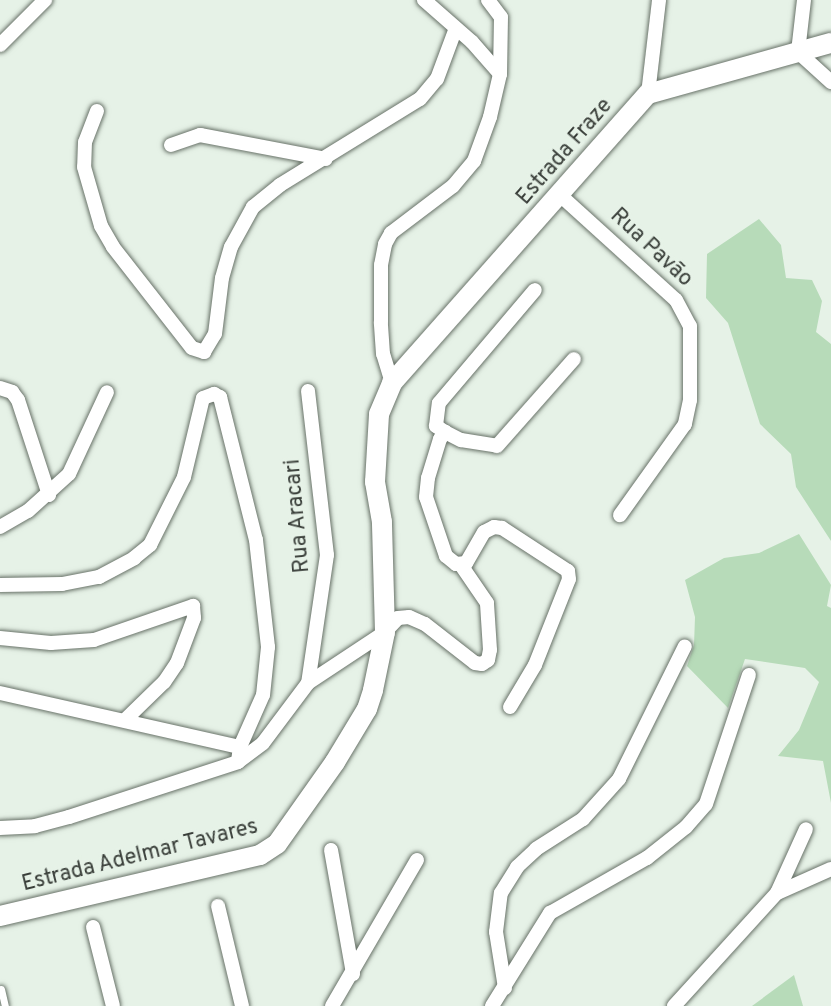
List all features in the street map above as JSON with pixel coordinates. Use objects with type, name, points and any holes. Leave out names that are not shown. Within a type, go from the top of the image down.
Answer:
[{"type":"street","points":[[0,45],[45,0]]},
{"type":"street","points":[[424,0],[500,74]]},
{"type":"street","points":[[392,383],[383,354],[381,322],[381,265],[385,244],[391,233],[453,186],[474,161],[490,117],[500,74],[501,17],[488,0]]},
{"type":"street","points":[[659,0],[648,94],[831,43]]},
{"type":"street","points":[[798,52],[804,0]]},
{"type":"street","points":[[97,111],[85,142],[84,167],[101,226],[113,247],[197,352],[204,352],[213,342],[222,278],[240,226],[263,197],[420,99],[437,79],[456,28]]},
{"type":"street","points":[[798,52],[831,82]]},
{"type":"street","name":"Estrada Fraze","points":[[392,383],[648,94]]},
{"type":"street","points":[[171,145],[200,135],[326,159]]},
{"type":"street","name":"Rua Pavão","points":[[560,195],[676,300],[690,326],[690,400],[685,424],[620,515]]},
{"type":"street","points":[[535,290],[439,403],[436,426],[461,440],[497,446],[574,359]]},
{"type":"street","name":"Estrada Adelmar Tavares","points":[[0,916],[268,852],[291,828],[367,709],[385,632],[382,522],[375,482],[379,414],[392,383]]},
{"type":"street","points":[[0,388],[12,392],[18,400],[49,495]]},
{"type":"street","name":"Rua Aracari","points":[[308,391],[327,555],[308,683]]},
{"type":"street","points":[[0,527],[49,495],[75,465],[107,392]]},
{"type":"street","points":[[0,585],[78,582],[99,577],[142,552],[169,512],[184,477],[203,398],[214,394],[220,397],[256,540],[268,647],[263,695],[240,747],[238,762]]},
{"type":"street","points":[[0,828],[35,826],[69,817],[238,762],[263,743],[308,683],[385,632],[398,618],[409,617],[442,635],[475,663],[482,664],[488,660],[491,637],[487,603],[461,565],[446,556],[426,497],[428,478],[445,432]]},
{"type":"street","points":[[461,565],[484,532],[494,527],[502,528],[568,571],[569,579],[535,665],[510,707]]},
{"type":"street","points":[[0,638],[51,643],[94,640],[193,606],[194,618],[177,663],[164,682],[126,719]]},
{"type":"street","points":[[505,988],[496,932],[501,893],[517,867],[536,849],[583,819],[619,779],[685,646]]},
{"type":"street","points":[[492,1006],[550,913],[647,858],[686,827],[706,804],[749,675]]},
{"type":"street","points":[[0,693],[240,747]]},
{"type":"street","points":[[674,1006],[750,927],[777,893],[806,829]]},
{"type":"street","points":[[331,850],[353,974]]},
{"type":"street","points":[[332,1006],[417,860]]},
{"type":"street","points":[[777,893],[831,869]]},
{"type":"street","points":[[218,906],[242,1006]]},
{"type":"street","points":[[93,927],[113,1006]]},
{"type":"lane","points":[[1,989],[5,1006]]},
{"type":"green space","points":[[759,219],[781,245],[786,278],[812,280],[822,301],[816,332],[831,344],[831,541],[796,487],[791,454],[760,424],[728,323],[706,298],[707,254]]},
{"type":"green space","points":[[799,534],[831,585],[827,606],[831,608],[831,803],[823,761],[778,756],[799,730],[819,682],[805,668],[745,659],[728,708],[687,666],[694,645],[695,617],[685,580],[724,558],[759,553]]},
{"type":"green space","points":[[794,975],[803,1006],[752,1006]]}]
